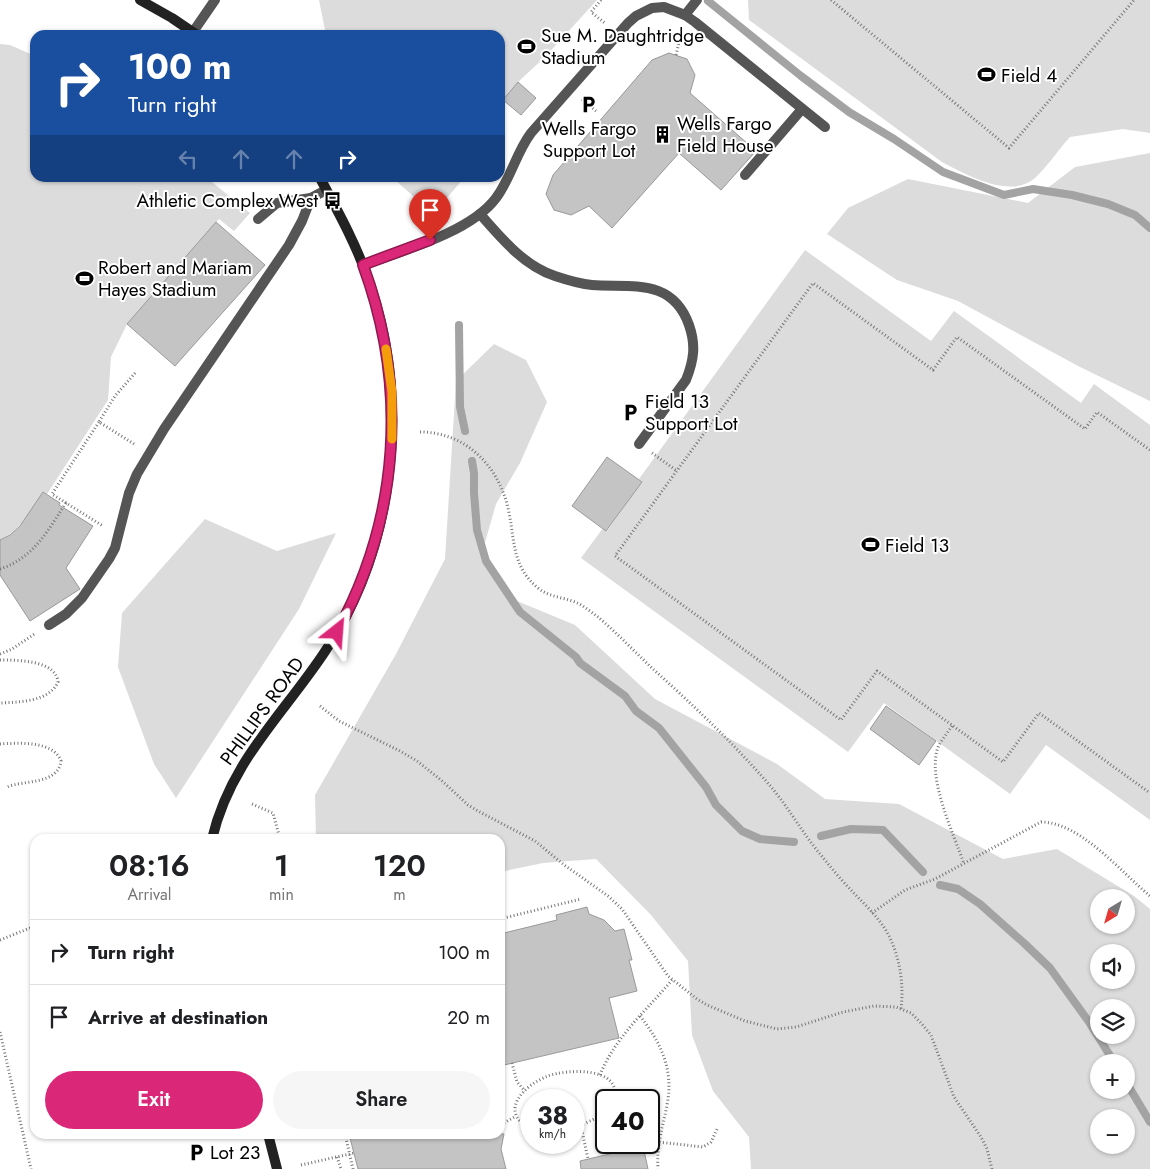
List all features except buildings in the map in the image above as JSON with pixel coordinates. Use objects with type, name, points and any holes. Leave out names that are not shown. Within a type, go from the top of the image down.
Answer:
[{"type":"street","points":[[140,0],[189,30]]},
{"type":"street","name":"PHILLIPS ROAD","points":[[213,834],[222,804],[246,758],[312,671],[347,614],[362,579],[378,530],[384,501],[390,462],[392,392],[384,338],[378,311],[363,265],[347,229],[322,182]]},
{"type":"street","points":[[269,1139],[277,1169]]},
{"type":"lane","points":[[197,30],[216,0]]},
{"type":"lane","points":[[685,15],[697,0]]},
{"type":"lane","points":[[505,181],[526,140],[628,23],[644,11],[657,7],[664,7],[685,15],[705,29],[824,128]]},
{"type":"lane","points":[[745,175],[802,109]]},
{"type":"lane","points":[[363,265],[430,240],[462,225],[480,214],[496,198],[504,182]]},
{"type":"lane","points":[[258,219],[277,203],[311,198],[326,190]]},
{"type":"lane","points":[[49,625],[66,614],[82,598],[109,559],[115,548],[129,493],[136,474],[164,429],[289,245],[311,198]]},
{"type":"lane","points":[[480,214],[510,246],[531,263],[554,275],[592,285],[643,286],[665,295],[681,310],[692,333],[694,357],[691,369],[686,380],[639,444]]},
{"type":"path","points":[[601,0],[591,12],[606,24]]},
{"type":"path","points":[[831,0],[1009,148],[1134,0]]},
{"type":"path","points":[[580,97],[596,112]]},
{"type":"path","points":[[1150,450],[1098,412],[1085,429],[957,337],[933,370],[813,283],[615,556],[841,720],[877,671],[1003,762],[1039,713],[1150,793]]},
{"type":"path","points":[[118,536],[52,494],[115,396],[136,372]]},
{"type":"path","points":[[99,422],[149,453]]},
{"type":"path","points":[[420,432],[453,438],[472,448],[489,466],[506,499],[513,544],[517,558],[528,577],[544,592],[551,596],[576,602],[598,618],[688,700],[766,780],[820,855],[889,935],[903,979],[901,1009]]},
{"type":"path","points":[[639,444],[677,471]]},
{"type":"path","points":[[0,569],[30,553],[39,544],[66,502]]},
{"type":"path","points":[[0,654],[12,649],[49,625]]},
{"type":"path","points":[[0,660],[30,662],[47,667],[54,672],[58,680],[55,687],[39,698],[23,702],[0,704]]},
{"type":"path","points":[[320,706],[339,721],[416,761],[468,804],[535,841],[563,864],[608,896],[622,909],[660,966],[672,980],[697,999],[723,1013],[744,1021],[777,1029],[796,1027],[843,1012],[863,1008],[886,1006],[911,1013],[931,1035],[954,1097],[981,1137],[987,1149],[992,1169]]},
{"type":"path","points":[[952,726],[939,746],[936,760],[937,785],[964,864]]},
{"type":"path","points":[[0,744],[24,743],[36,745],[57,754],[61,761],[59,768],[49,776],[33,782],[7,787]]},
{"type":"path","points":[[252,804],[273,814],[279,834]]},
{"type":"path","points":[[872,913],[905,890],[935,879],[1000,846],[1041,822],[1060,824],[1082,837],[1150,896]]},
{"type":"path","points":[[505,918],[581,899]]},
{"type":"path","points":[[0,940],[30,928]]},
{"type":"path","points":[[600,1075],[609,1055],[672,980]]},
{"type":"path","points":[[640,1016],[660,1044],[666,1064],[668,1097],[660,1138]]},
{"type":"path","points":[[0,1032],[31,1169]]},
{"type":"path","points":[[512,1063],[517,1082],[525,1089]]},
{"type":"path","points":[[528,1089],[548,1076],[566,1072],[584,1072],[600,1075],[608,1079],[614,1085],[614,1089]]},
{"type":"path","points":[[520,1098],[514,1105],[516,1116],[520,1121]]},
{"type":"path","points":[[505,1122],[516,1116]]},
{"type":"path","points":[[660,1143],[703,1147],[711,1142],[718,1127]]},
{"type":"path","points":[[346,1139],[352,1153],[353,1169]]},
{"type":"path","points":[[585,1145],[588,1159]]},
{"type":"path","points":[[301,1165],[352,1153]]},
{"type":"path","points":[[658,1169],[659,1154]]},
{"type":"path","points":[[337,1156],[341,1169]]},
{"type":"shaded area","name":"Sue M. Daughtridge Stadium","points":[[319,0],[597,0],[505,98],[505,30],[325,30]]},
{"type":"shaded area","name":"Field 4","points":[[748,0],[1150,0],[1150,133],[1123,129],[1070,137],[1040,173],[1025,184],[1001,186],[988,183],[942,162],[749,20]]},
{"type":"shaded area","name":"Robert and Mariam Hayes Stadium","points":[[0,44],[10,45],[30,54],[30,182],[212,182],[250,213],[234,231],[219,219],[127,324],[111,357],[108,400],[47,494],[43,492],[14,531],[0,540]]},
{"type":"shaded area","points":[[1150,153],[1150,401],[1080,367],[958,301],[897,280],[827,234],[848,208],[908,179],[1028,203],[1075,167]]},
{"type":"shaded area","points":[[397,182],[461,182],[433,214]]},
{"type":"shaded area","name":"Field 13","points":[[805,250],[931,341],[954,311],[1081,403],[1094,384],[1150,425],[1150,820],[1046,745],[1010,794],[884,703],[848,752],[581,558],[603,528],[607,531],[642,482],[639,479]]},
{"type":"shaded area","points":[[494,344],[526,360],[547,402],[520,463],[496,504],[482,553],[505,596],[575,625],[655,699],[777,764],[825,799],[899,804],[1003,859],[1057,849],[1123,889],[1090,889],[1090,934],[1135,934],[1135,897],[1150,909],[1150,1169],[751,1169],[749,1137],[713,1091],[692,1035],[688,961],[651,915],[596,859],[543,863],[505,871],[505,834],[316,834],[315,795],[396,654],[445,559],[456,381]]},
{"type":"shaded area","points":[[205,519],[277,551],[336,533],[299,609],[176,798],[154,764],[118,667],[122,613]]},
{"type":"waterway","points":[[708,1],[849,112],[943,172],[1004,195],[1033,189],[1072,195],[1108,204],[1135,215],[1150,228]]},
{"type":"waterway","points":[[459,325],[460,407],[465,431]]},
{"type":"waterway","points":[[472,461],[477,530],[486,561],[520,612],[576,657],[580,663],[625,696],[636,711],[659,728],[706,787],[716,805],[742,831],[760,839],[794,842]]},
{"type":"waterway","points":[[821,836],[851,829],[883,830],[923,872]]},
{"type":"waterway","points":[[940,885],[958,889],[980,904],[1050,968],[1089,1022],[1109,1054]]},
{"type":"waterway","points":[[1135,1097],[1150,1122]]},
{"type":"slow traffic","points":[[386,349],[392,392],[392,439]]},
{"type":"place","name":"Sue M. Daughtridge Stadium","points":[[527,46]]},
{"type":"place","name":"Field 4","points":[[987,75]]},
{"type":"place","name":"Wells Fargo Support Lot","points":[[589,105]]},
{"type":"place","name":"Wells Fargo Field House","points":[[663,134]]},
{"type":"place","name":"Athletic Complex West","points":[[332,200]]},
{"type":"place","name":"Robert and Mariam Hayes Stadium","points":[[84,278]]},
{"type":"place","name":"Field 13 Support Lot","points":[[631,412]]},
{"type":"place","name":"Field 13","points":[[871,545]]},
{"type":"place","name":"Lot 23","points":[[196,1152]]},
{"type":"route","points":[[337,632],[354,600],[376,537],[389,472],[391,446],[393,411],[390,375],[378,311],[363,265],[430,240]]}]
